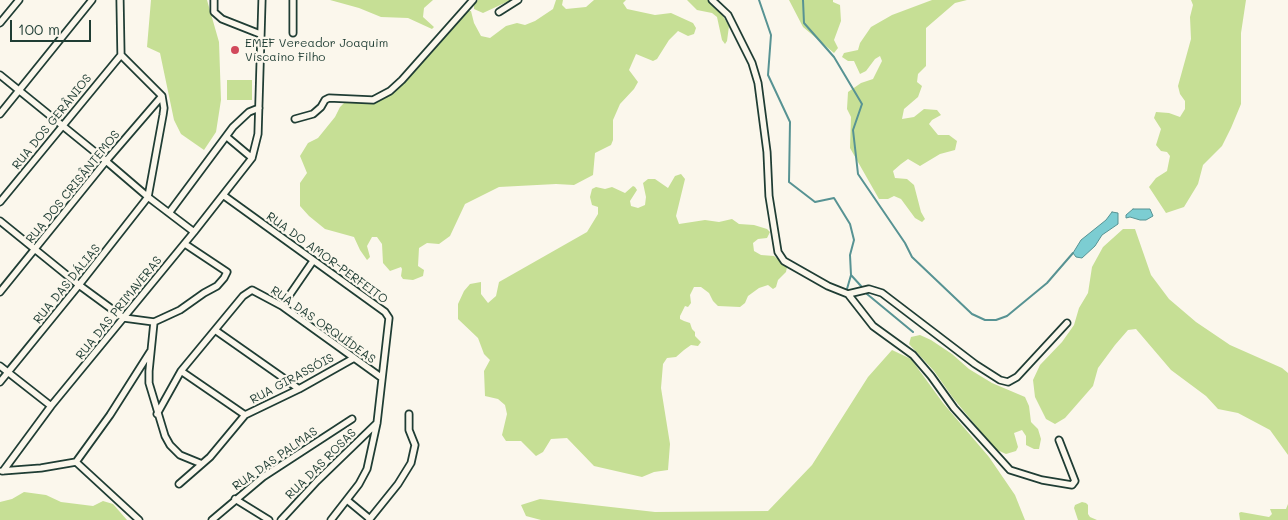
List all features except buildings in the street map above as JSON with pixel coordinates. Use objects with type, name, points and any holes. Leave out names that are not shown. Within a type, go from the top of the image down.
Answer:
[{"type":"street","points":[[0,23],[19,0]]},
{"type":"street","points":[[120,0],[121,55],[162,96],[164,108],[148,197]]},
{"type":"street","points":[[214,0],[214,12],[226,22],[260,34]]},
{"type":"street","points":[[227,136],[252,158],[258,134],[262,0]]},
{"type":"street","points":[[293,0],[293,33]]},
{"type":"street","points":[[499,12],[518,0]]},
{"type":"street","points":[[712,0],[728,15],[752,63],[758,83],[767,152],[768,196],[778,252],[784,261],[828,286],[848,294],[873,326],[912,355],[931,376],[954,408],[1010,470],[1042,480],[1072,485],[1076,481],[1059,440]]},
{"type":"street","points":[[0,114],[89,1]]},
{"type":"street","points":[[295,119],[313,114],[321,107],[325,100],[330,98],[373,100],[380,97],[402,80],[470,1]]},
{"type":"street","name":"RUA DOS GERÂNIOS","points":[[0,202],[121,55]]},
{"type":"street","points":[[0,75],[148,197],[194,232]]},
{"type":"street","name":"RUA DOS CRISÂNTEMOS","points":[[0,292],[106,161],[162,96]]},
{"type":"street","points":[[169,213],[243,116],[259,108]]},
{"type":"street","name":"RUA DAS PRIMAVERAS","points":[[1,471],[185,244],[252,158]]},
{"type":"street","name":"RUA DO AMOR-PERFEITO","points":[[223,195],[387,315],[389,324],[377,423],[367,469],[347,500],[331,520]]},
{"type":"street","name":"RUA DAS DÁLIAS","points":[[0,382],[79,286],[148,197]]},
{"type":"street","points":[[0,221],[79,286],[124,318],[154,322],[180,310],[217,286],[228,272],[185,244]]},
{"type":"street","points":[[282,306],[313,261]]},
{"type":"street","points":[[848,294],[869,289],[882,293],[975,364],[1000,380],[1008,382],[1017,378],[1066,323]]},
{"type":"street","name":"RUA DAS ORQUÍDEAS","points":[[215,330],[243,296],[252,290],[282,306],[382,378]]},
{"type":"street","points":[[154,322],[149,383],[157,414],[165,436],[175,451],[186,458],[202,464]]},
{"type":"street","points":[[157,414],[181,371],[215,330],[299,389]]},
{"type":"street","points":[[1,471],[41,468],[76,462],[110,416],[152,348]]},
{"type":"street","name":"RUA GIRASSÓIS","points":[[179,484],[202,464],[245,416],[299,389],[354,358]]},
{"type":"street","points":[[0,366],[52,406]]},
{"type":"street","points":[[181,371],[245,416]]},
{"type":"street","points":[[347,500],[370,519],[398,484],[412,463],[416,445],[409,430],[409,414]]},
{"type":"street","name":"RUA DAS PALMAS","points":[[212,520],[263,477],[352,419]]},
{"type":"street","name":"RUA DAS ROSAS","points":[[280,520],[317,480],[377,423]]},
{"type":"street","points":[[76,462],[139,520]]},
{"type":"street","points":[[235,499],[269,520]]},
{"type":"green space","points":[[151,0],[207,0],[219,42],[221,100],[216,132],[204,150],[181,134],[174,120],[160,53],[147,47]]},
{"type":"green space","points":[[330,0],[433,0],[424,8],[423,17],[434,27],[432,29],[408,18],[381,17],[359,8]]},
{"type":"green space","points":[[478,0],[511,0],[483,13],[474,9],[474,5]]},
{"type":"green space","points":[[556,0],[563,0],[562,5],[566,9],[586,7],[594,0],[626,0],[623,3],[627,9],[655,15],[671,13],[693,23],[696,28],[694,34],[688,36],[678,31],[669,40],[657,59],[653,61],[636,54],[629,70],[638,82],[620,104],[613,120],[613,140],[611,145],[595,153],[593,175],[574,185],[499,187],[465,204],[450,236],[439,244],[427,243],[419,248],[418,266],[424,270],[423,276],[413,280],[403,279],[401,267],[390,271],[383,263],[382,244],[377,237],[372,237],[367,246],[370,257],[367,260],[354,237],[325,229],[300,206],[300,183],[307,173],[300,156],[308,143],[318,138],[346,101],[373,101],[383,98],[403,83],[467,11],[471,11],[474,23],[481,36],[490,38],[506,26],[517,23],[525,25],[535,21],[553,9]]},
{"type":"green space","points":[[687,0],[709,0],[721,13],[729,26],[725,44],[722,40],[717,17],[712,13],[697,10]]},
{"type":"green space","points":[[789,0],[833,0],[833,2],[840,5],[841,21],[834,40],[838,48],[834,53],[803,27]]},
{"type":"green space","points":[[932,0],[967,0],[955,3],[926,28],[926,66],[918,74],[917,82],[922,86],[918,97],[904,109],[902,119],[914,117],[924,109],[937,110],[941,115],[929,124],[938,135],[949,135],[957,141],[955,150],[940,154],[920,166],[908,159],[893,171],[895,178],[907,179],[914,185],[921,212],[925,219],[922,222],[915,218],[901,199],[894,196],[888,199],[879,199],[850,148],[851,117],[847,109],[848,92],[861,83],[873,79],[882,61],[880,56],[875,59],[866,71],[860,74],[854,61],[848,61],[842,57],[844,53],[858,50],[860,43],[871,27],[892,15]]},
{"type":"green space","points":[[1191,0],[1246,0],[1241,33],[1241,104],[1222,146],[1203,165],[1198,184],[1184,207],[1166,213],[1149,187],[1156,178],[1167,171],[1170,156],[1167,152],[1161,151],[1156,145],[1161,129],[1154,118],[1156,112],[1169,113],[1180,117],[1185,109],[1185,101],[1180,94],[1178,86],[1191,39],[1190,17],[1193,5]]},
{"type":"green space","points":[[227,80],[252,80],[252,100],[227,100]]},
{"type":"green space","points":[[681,174],[685,179],[676,216],[679,224],[705,220],[719,222],[732,219],[739,224],[754,225],[767,229],[770,232],[767,238],[758,239],[753,243],[754,251],[761,255],[774,256],[787,267],[786,272],[778,280],[776,287],[773,289],[768,285],[759,288],[748,296],[745,303],[740,307],[718,306],[709,293],[701,287],[694,287],[690,295],[691,303],[688,307],[685,306],[680,319],[690,323],[695,336],[701,342],[698,346],[691,345],[676,357],[667,358],[663,364],[661,388],[670,444],[668,470],[654,472],[642,477],[594,466],[567,438],[551,439],[543,452],[536,456],[521,441],[506,441],[502,435],[507,414],[505,405],[498,399],[485,396],[484,371],[490,360],[484,354],[478,338],[458,319],[458,304],[464,291],[470,284],[481,282],[481,294],[488,303],[496,296],[499,282],[587,232],[598,214],[598,207],[592,205],[590,197],[592,189],[596,187],[605,189],[612,187],[625,193],[633,186],[637,190],[630,201],[631,206],[638,208],[645,205],[646,197],[643,183],[648,179],[655,179],[668,188],[675,176]]},
{"type":"green space","points":[[1123,229],[1135,229],[1151,275],[1169,299],[1196,322],[1230,345],[1282,368],[1288,373],[1288,455],[1270,430],[1238,413],[1218,409],[1206,396],[1171,370],[1136,329],[1128,330],[1115,345],[1098,368],[1093,386],[1065,418],[1055,424],[1046,419],[1035,397],[1033,380],[1040,365],[1062,342],[1074,325],[1079,308],[1088,293],[1092,267],[1103,247]]},
{"type":"green space","points":[[920,335],[952,354],[969,369],[992,383],[1025,397],[1029,406],[1031,422],[1038,429],[1041,439],[1039,449],[1026,445],[1026,436],[1022,430],[1014,433],[1018,447],[1016,451],[1006,454],[995,449],[953,398],[934,371],[909,344],[911,337]]},
{"type":"green space","points":[[892,350],[911,359],[943,403],[989,457],[1015,495],[1025,520],[541,520],[526,516],[521,505],[540,499],[655,512],[768,511],[812,465],[868,377]]},
{"type":"green space","points":[[24,492],[46,495],[61,502],[93,506],[103,501],[113,504],[127,520],[0,520],[0,502],[12,499]]},
{"type":"green space","points":[[1082,502],[1088,505],[1090,517],[1097,520],[1078,520],[1074,508],[1075,505]]},
{"type":"green space","points":[[1288,504],[1288,520],[1240,520],[1239,513],[1241,512],[1269,517],[1272,514],[1270,509],[1286,509]]},
{"type":"water","points":[[1133,209],[1150,209],[1153,216],[1146,220],[1126,218],[1126,215]]},
{"type":"water","points":[[1112,212],[1118,213],[1118,224],[1102,235],[1095,246],[1082,258],[1076,257],[1073,253],[1081,240],[1106,220]]},
{"type":"waterway","points":[[759,0],[771,35],[768,75],[790,122],[789,182],[815,202],[834,198],[850,224],[854,240],[850,255],[851,275],[847,289]]},
{"type":"waterway","points":[[803,0],[804,23],[834,57],[862,104],[853,130],[858,174],[905,243],[912,257],[972,314],[985,320],[996,320],[1007,316],[1047,283],[1073,253]]},
{"type":"waterway","points":[[851,275],[861,286]]},
{"type":"waterway","points":[[867,294],[913,332]]},
{"type":"place","name":"EMEF Vereador Joaquim Víscaino Filho","points":[[235,50]]}]
